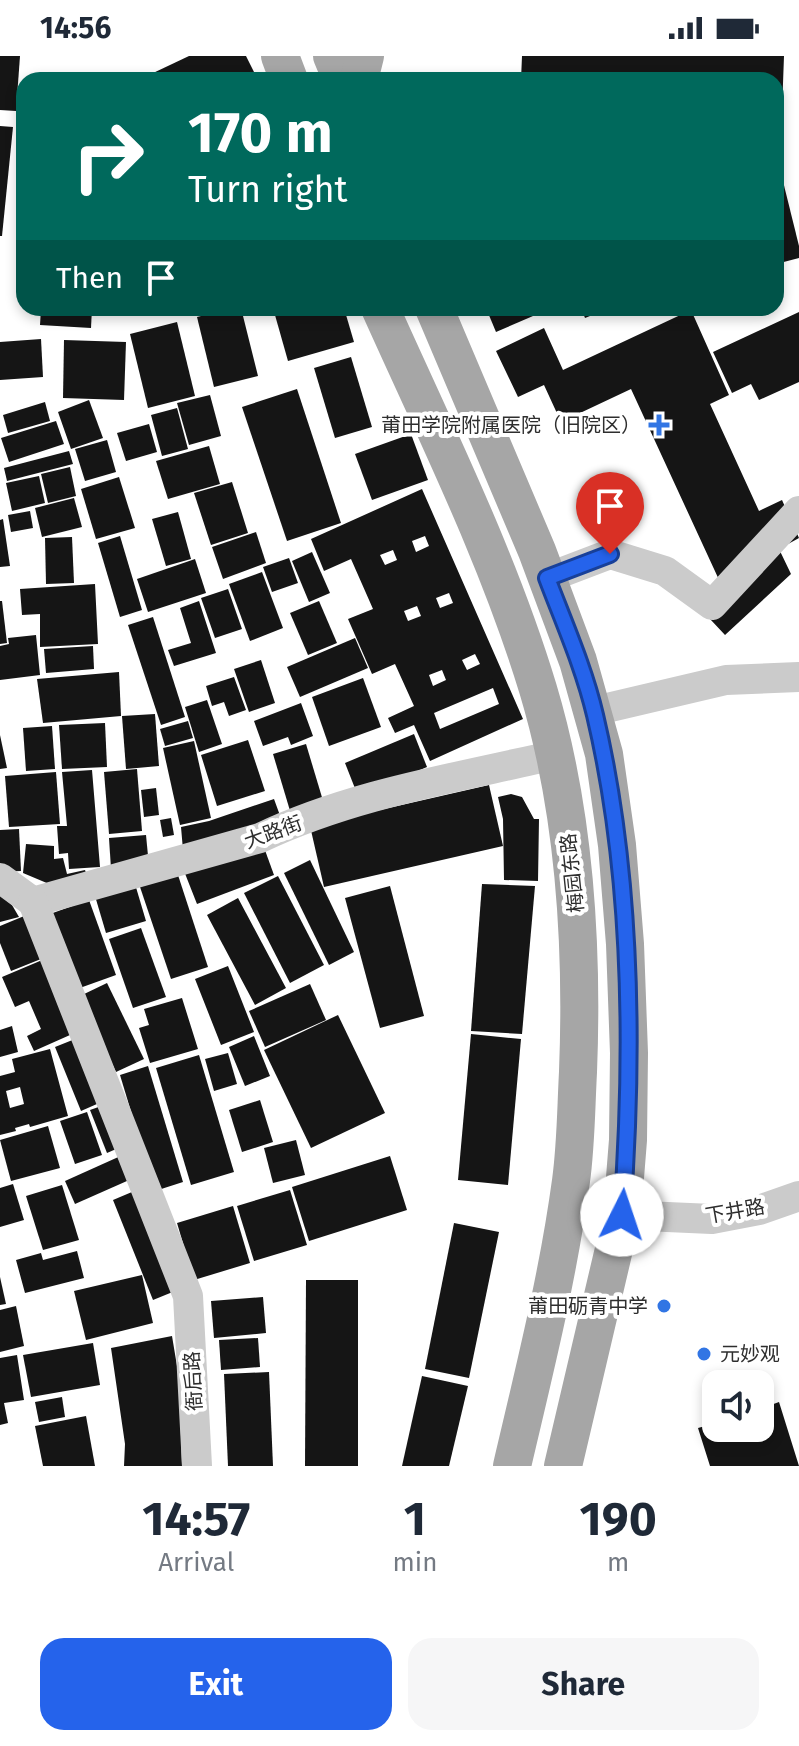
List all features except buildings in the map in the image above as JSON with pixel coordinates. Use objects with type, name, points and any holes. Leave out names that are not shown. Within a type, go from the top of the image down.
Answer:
[{"type":"main road","name":"梅园东路","points":[[384,316],[509,602],[538,689],[555,755],[569,835],[581,994],[571,1182],[512,1466]]},
{"type":"main road","points":[[437,316],[547,578],[594,711],[604,754],[617,845],[629,1053],[628,1140],[622,1215],[563,1466]]},
{"type":"street","points":[[547,578],[610,554],[665,571],[712,605],[799,511]]},
{"type":"street","points":[[594,711],[726,680],[799,677]]},
{"type":"street","name":"大路街","points":[[33,902],[260,838],[287,825],[389,793],[555,755]]},
{"type":"street","points":[[0,878],[33,902]]},
{"type":"street","name":"衙后路","points":[[33,902],[188,1296],[197,1466]]},
{"type":"street","name":"下井路","points":[[622,1215],[712,1219],[759,1210],[799,1196]]},
{"type":"place","name":"莆田学院附属医院（旧院区）","points":[[659,425]]},
{"type":"place","name":"莆田砺青中学","points":[[664,1306]]},
{"type":"place","name":"元妙观","points":[[704,1354]]},
{"type":"route","points":[[610,554],[547,578],[594,711],[604,754],[617,845],[629,1053],[628,1140],[622,1215]]}]
